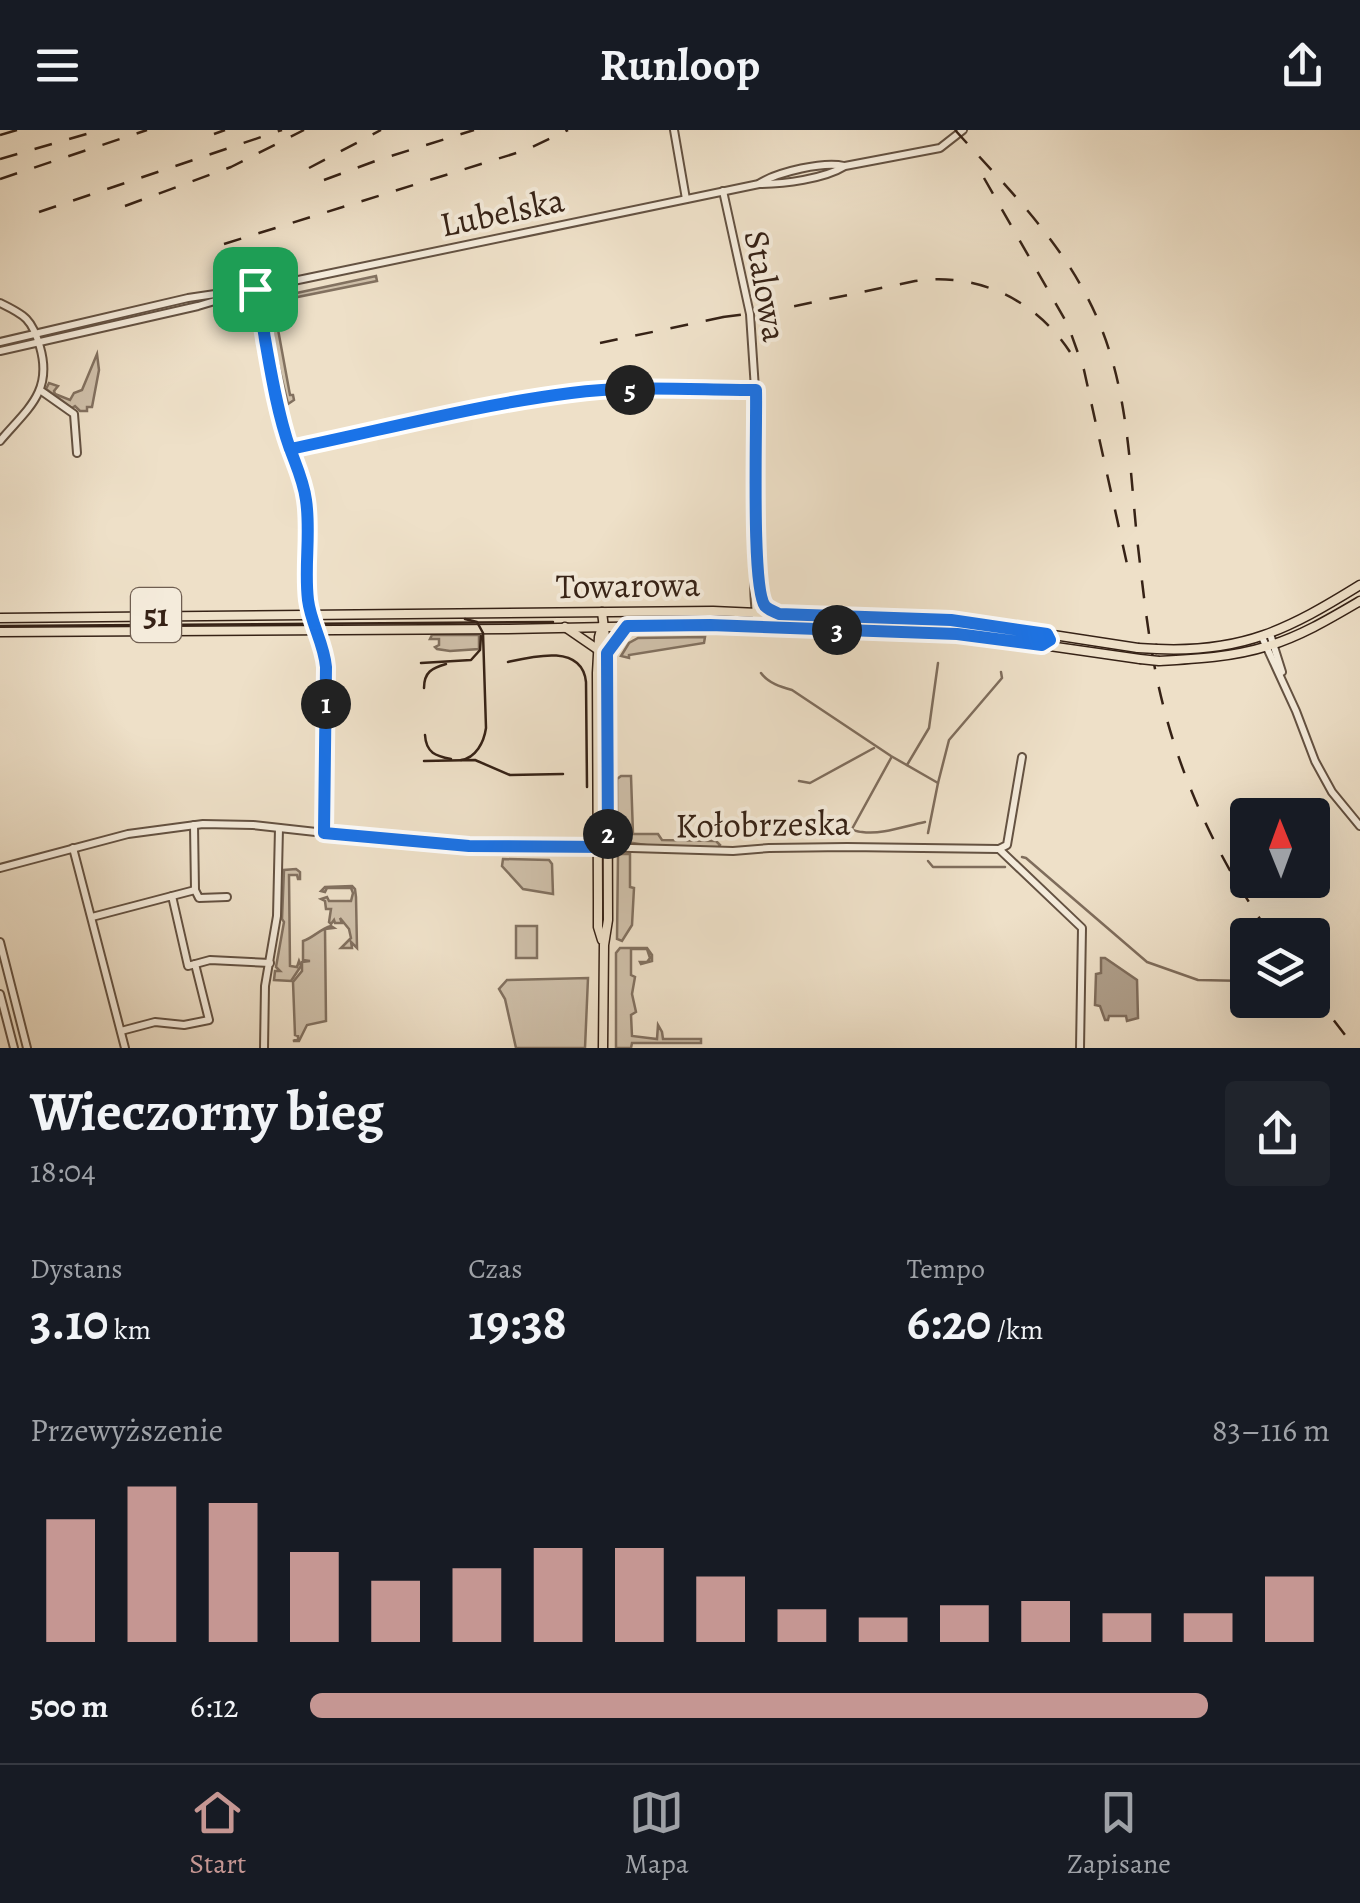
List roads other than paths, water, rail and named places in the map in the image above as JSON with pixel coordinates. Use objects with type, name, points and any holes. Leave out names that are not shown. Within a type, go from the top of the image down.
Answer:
[{"type":"main road","name":"Towarowa","points":[[0,618],[737,612],[951,620],[1138,648],[1208,649],[1266,636],[1360,585]]},
{"type":"main road","name":"Towarowa","points":[[0,632],[756,627],[957,634],[1159,661],[1229,655],[1270,646],[1360,601]]},
{"type":"main road","points":[[602,612],[603,847],[598,927],[604,944],[603,1048]]},
{"type":"main road","points":[[602,651],[627,626]]},
{"type":"main road","points":[[564,627],[602,651]]},
{"type":"main road","points":[[1042,645],[1050,641],[1047,634]]},
{"type":"street","points":[[674,130],[686,199]]},
{"type":"street","name":"Lubelska","points":[[0,351],[37,337],[188,298],[255,289],[723,191],[836,172],[845,166],[940,148],[963,130]]},
{"type":"street","name":"Stalowa","points":[[723,191],[750,312],[756,390],[756,627]]},
{"type":"street","points":[[255,289],[261,301],[279,412],[306,500],[308,603],[324,648],[324,833]]},
{"type":"street","points":[[0,303],[23,315],[37,337],[44,369],[40,390],[0,441]]},
{"type":"street","name":"Lubelska","points":[[0,342],[37,337]]},
{"type":"street","points":[[40,390],[74,414],[77,453]]},
{"type":"street","points":[[290,449],[570,393],[756,390]]},
{"type":"street","name":"Stalowa","points":[[757,570],[763,602],[757,613]]},
{"type":"street","points":[[737,612],[753,602]]},
{"type":"street","points":[[763,602],[779,614]]},
{"type":"street","points":[[1266,636],[1315,760],[1332,792],[1360,826]]},
{"type":"street","points":[[1022,757],[1008,845],[998,848],[1082,928],[1080,1048]]},
{"type":"street","name":"Kołobrzeska","points":[[0,868],[128,834],[230,824],[469,846],[725,851],[998,848]]},
{"type":"street","points":[[194,825],[194,890],[199,898],[227,897]]},
{"type":"street","points":[[264,1048],[266,986],[278,916],[279,828]]},
{"type":"street","points":[[73,848],[125,1048]]},
{"type":"street","points":[[92,917],[194,890]]},
{"type":"street","points":[[172,896],[188,966],[210,960],[270,963]]},
{"type":"street","points":[[0,942],[4,972],[27,1048]]},
{"type":"street","points":[[120,1031],[155,1022],[184,1025],[209,1020],[195,964]]},
{"type":"street","points":[[0,994],[14,1048]]},
{"type":"waterway","points":[[907,765],[929,728],[938,663]]},
{"type":"waterway","points":[[938,783],[949,740],[1002,678],[1001,672]]},
{"type":"waterway","points":[[761,673],[938,783],[928,833]]},
{"type":"waterway","points":[[799,781],[810,783],[874,748]]},
{"type":"waterway","points":[[852,829],[891,758]]},
{"type":"waterway","points":[[800,826],[870,833],[925,822]]},
{"type":"waterway","points":[[1022,857],[1147,962],[1198,980],[1230,981]]},
{"type":"waterway","points":[[928,861],[933,867],[1005,867]]},
{"type":"tram line","points":[[461,760],[478,748],[486,728],[483,633],[477,622],[465,619]]},
{"type":"tram line","points":[[0,626],[553,622]]},
{"type":"tram line","points":[[421,663],[471,660],[480,650],[481,636]]},
{"type":"tram line","points":[[508,662],[531,657],[566,657],[583,670],[587,787]]},
{"type":"tram line","points":[[424,688],[430,672],[446,664]]},
{"type":"tram line","points":[[425,735],[433,753],[451,759]]},
{"type":"tram line","points":[[424,761],[475,760],[510,775],[563,774]]},
{"type":"railway","points":[[0,135],[17,130]]},
{"type":"railway","points":[[0,159],[100,130]]},
{"type":"railway","points":[[0,179],[147,130]]},
{"type":"railway","points":[[214,134],[225,130]]},
{"type":"railway","points":[[39,212],[282,130]]},
{"type":"railway","points":[[125,206],[231,167],[304,130]]},
{"type":"railway","points":[[309,168],[381,130]]},
{"type":"railway","points":[[324,180],[474,130]]},
{"type":"railway","points":[[224,244],[526,150],[568,130]]},
{"type":"railway","points":[[955,130],[1057,248],[1102,330],[1123,407],[1146,614],[1167,721],[1203,817],[1259,918]]},
{"type":"railway","points":[[984,178],[1068,325],[1084,370],[1129,573]]},
{"type":"railway","points":[[723,317],[915,281],[960,281],[1003,293],[1022,304],[1040,317],[1070,352]]},
{"type":"railway","points":[[600,343],[733,315]]},
{"type":"railway","points":[[1330,1015],[1355,1048]]}]
